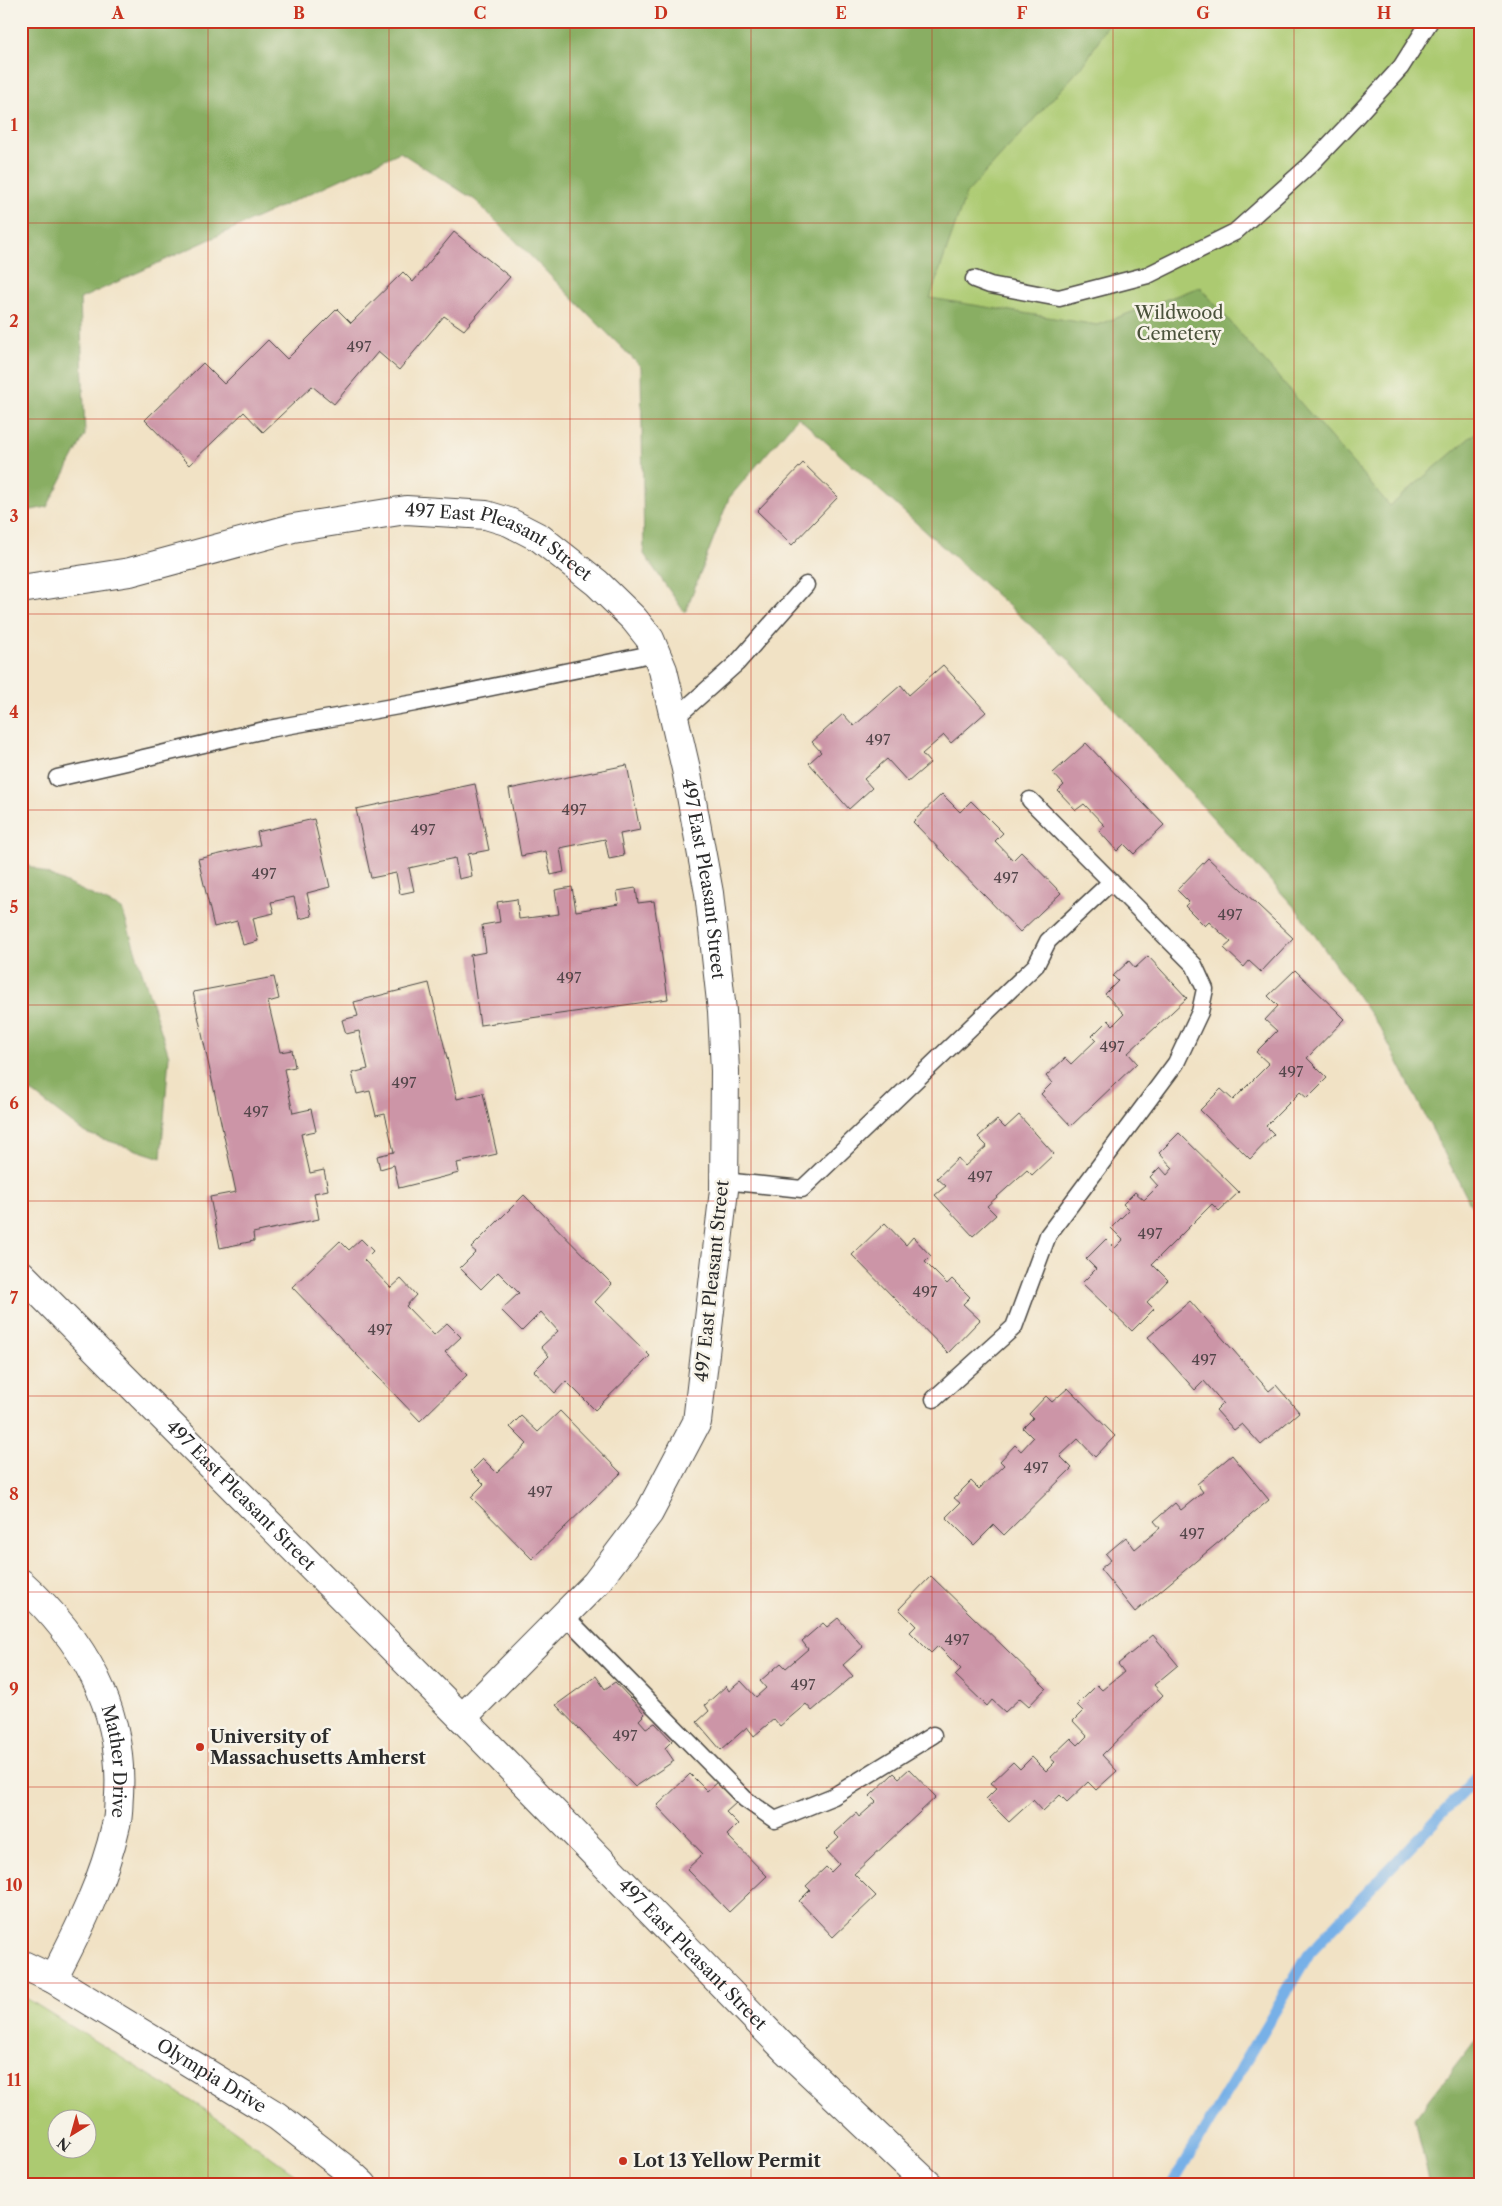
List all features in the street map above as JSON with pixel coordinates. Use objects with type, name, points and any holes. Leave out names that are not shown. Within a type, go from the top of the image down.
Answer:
[{"type":"street","name":"497 East Pleasant Street","points":[[21,588],[130,572],[293,528],[406,510],[486,515],[509,522],[540,538],[597,583],[634,619],[650,639],[663,670],[709,893],[722,1011],[725,1071],[724,1181],[698,1422],[649,1512],[596,1583],[462,1718]]},
{"type":"street","name":"497 East Pleasant Street","points":[[21,1274],[462,1718],[785,2049],[929,2185]]},
{"type":"street","name":"Mather Drive","points":[[21,1583],[48,1607],[84,1656],[102,1688],[120,1757],[117,1824],[105,1866],[76,1935],[53,1979]]},
{"type":"street","points":[[21,1964],[53,1979]]},
{"type":"street","name":"Olympia Drive","points":[[53,1979],[277,2116],[348,2171],[363,2185]]},
{"type":"lane","points":[[974,279],[1059,298],[1148,275],[1236,232],[1311,164],[1352,121],[1401,67],[1430,21]]},
{"type":"lane","points":[[674,719],[737,663],[806,585]]},
{"type":"lane","points":[[57,778],[269,729],[414,703],[656,653]]},
{"type":"lane","points":[[934,1399],[1014,1328],[1048,1235],[1176,1063],[1200,1012],[1205,989],[1194,965],[1030,800]]},
{"type":"lane","points":[[724,1181],[802,1189],[1036,965],[1048,941],[1111,882]]},
{"type":"lane","points":[[564,1615],[746,1799],[775,1820],[834,1796],[933,1734]]},
{"type":"green space","name":"Wildwood Cemetery","points":[[21,21],[1110,21],[1085,63],[966,194],[930,298],[1097,325],[1200,287],[1390,506],[1481,428],[1481,1225],[1382,1031],[1297,910],[1068,659],[798,417],[729,498],[685,613],[644,554],[641,367],[475,200],[400,152],[80,299],[85,435],[47,507],[21,512]]},
{"type":"green space","name":"Wildwood Cemetery","points":[[424,21],[1481,21],[1481,1027]]},
{"type":"green space","points":[[21,862],[122,909],[169,1056],[161,1158],[85,1133],[21,1084]]},
{"type":"green space","points":[[21,1995],[204,2109],[298,2176],[307,2185],[21,2185]]},
{"type":"green space","points":[[1481,2033],[1481,2185],[1430,2185],[1415,2118]]},
{"type":"building","points":[[454,232],[510,277],[464,330],[444,316],[399,370],[378,352],[334,404],[312,386],[263,432],[244,412],[189,465],[145,420],[203,363],[224,384],[268,340],[287,359],[337,309],[351,323],[403,272],[413,282]]},
{"type":"building","points":[[803,463],[838,497],[792,545],[757,511]]},
{"type":"building","points":[[943,665],[986,712],[951,743],[944,735],[922,754],[930,763],[908,782],[887,759],[864,779],[872,788],[849,809],[809,763],[821,752],[812,742],[843,714],[854,726],[901,685],[909,695]]},
{"type":"building","points":[[1086,743],[1164,825],[1134,854],[1124,844],[1117,851],[1099,831],[1105,826],[1084,804],[1076,810],[1058,791],[1064,785],[1053,773]]},
{"type":"building","points":[[627,765],[640,830],[620,834],[624,856],[609,859],[605,839],[560,848],[564,872],[551,875],[546,851],[521,856],[509,789]]},
{"type":"building","points":[[475,784],[489,850],[468,854],[472,876],[459,879],[455,858],[409,868],[414,891],[400,894],[396,873],[371,878],[356,809]]},
{"type":"building","points":[[942,794],[960,812],[971,801],[1003,833],[995,841],[1013,860],[1021,852],[1061,893],[1020,932],[913,822]]},
{"type":"building","points":[[314,819],[330,887],[307,893],[312,916],[299,919],[294,897],[271,902],[274,913],[253,918],[258,941],[243,945],[237,921],[214,927],[198,859],[260,845],[257,832]]},
{"type":"building","points":[[1208,858],[1293,938],[1261,972],[1249,961],[1244,967],[1224,948],[1231,942],[1209,922],[1205,926],[1185,906],[1189,902],[1177,890]]},
{"type":"building","points":[[572,887],[576,911],[619,904],[617,891],[636,888],[638,903],[654,901],[668,999],[480,1025],[470,955],[486,952],[482,925],[500,922],[497,902],[517,899],[519,919],[559,914],[555,890]]},
{"type":"building","points":[[1148,956],[1187,998],[1128,1053],[1137,1063],[1071,1126],[1041,1094],[1052,1083],[1046,1076],[1065,1058],[1071,1064],[1096,1040],[1092,1036],[1108,1020],[1113,1025],[1124,1014],[1105,994],[1118,981],[1113,976],[1129,961],[1135,968]]},
{"type":"building","points":[[1295,970],[1345,1019],[1307,1058],[1327,1078],[1307,1098],[1300,1092],[1266,1126],[1274,1134],[1250,1159],[1200,1110],[1221,1089],[1233,1100],[1269,1064],[1256,1052],[1277,1031],[1265,1020],[1278,1006],[1268,996]]},
{"type":"building","points":[[274,977],[279,999],[268,1002],[280,1052],[292,1050],[295,1067],[284,1069],[293,1113],[311,1109],[316,1131],[301,1134],[310,1173],[324,1170],[328,1190],[314,1193],[319,1219],[253,1233],[254,1241],[220,1248],[210,1197],[236,1192],[193,992]]},
{"type":"building","points":[[429,983],[457,1099],[483,1093],[497,1154],[457,1163],[459,1173],[399,1188],[394,1165],[380,1169],[377,1156],[394,1152],[385,1114],[376,1116],[370,1091],[357,1094],[352,1073],[368,1069],[359,1031],[346,1034],[342,1020],[358,1016],[354,1002]]},
{"type":"building","points":[[1019,1115],[1054,1154],[1032,1175],[1027,1170],[987,1206],[996,1215],[973,1236],[935,1195],[946,1186],[937,1178],[958,1158],[965,1166],[987,1146],[978,1137],[997,1120],[1005,1128]]},
{"type":"building","points":[[1179,1133],[1239,1192],[1219,1211],[1212,1204],[1152,1264],[1168,1280],[1147,1302],[1154,1309],[1132,1331],[1082,1283],[1096,1269],[1086,1259],[1106,1239],[1115,1248],[1123,1240],[1111,1228],[1129,1210],[1123,1204],[1135,1192],[1144,1200],[1158,1186],[1150,1177],[1160,1167],[1167,1175],[1173,1168],[1159,1153]]},
{"type":"building","points":[[524,1195],[612,1284],[595,1302],[650,1356],[595,1410],[566,1381],[555,1393],[534,1371],[549,1356],[541,1347],[558,1331],[541,1312],[522,1331],[501,1310],[519,1293],[498,1272],[481,1289],[460,1268],[476,1252],[471,1248]]},
{"type":"building","points":[[885,1223],[906,1245],[913,1237],[931,1256],[925,1262],[947,1284],[952,1279],[970,1297],[963,1304],[980,1320],[948,1353],[852,1255]]},
{"type":"building","points":[[361,1239],[373,1251],[364,1260],[391,1288],[401,1279],[416,1295],[406,1306],[434,1335],[447,1323],[461,1337],[445,1352],[467,1375],[420,1421],[292,1287],[340,1241],[349,1250]]},
{"type":"building","points":[[1190,1301],[1269,1391],[1276,1385],[1299,1412],[1261,1445],[1242,1424],[1234,1430],[1216,1410],[1223,1403],[1204,1381],[1195,1390],[1148,1337]]},
{"type":"building","points":[[1068,1388],[1115,1436],[1095,1457],[1078,1439],[1060,1456],[1072,1468],[1004,1535],[994,1525],[974,1545],[946,1517],[960,1503],[954,1498],[971,1481],[979,1489],[1004,1465],[1000,1461],[1015,1445],[1021,1451],[1033,1438],[1023,1428],[1033,1418],[1029,1414],[1046,1396],[1052,1402]]},
{"type":"building","points":[[560,1411],[621,1473],[532,1559],[471,1497],[484,1484],[471,1471],[483,1459],[497,1473],[527,1444],[510,1427],[521,1416],[538,1432]]},
{"type":"building","points":[[1232,1455],[1269,1500],[1135,1612],[1100,1569],[1111,1560],[1106,1554],[1126,1537],[1135,1549],[1160,1528],[1154,1521],[1175,1503],[1181,1510],[1203,1492],[1197,1484]]},
{"type":"building","points":[[931,1576],[1046,1688],[1029,1706],[1020,1698],[1005,1712],[992,1700],[987,1706],[955,1675],[961,1669],[938,1646],[931,1653],[910,1632],[916,1626],[899,1609]]},
{"type":"building","points":[[838,1618],[863,1647],[843,1665],[853,1676],[812,1711],[806,1704],[780,1726],[774,1719],[754,1736],[747,1727],[721,1750],[697,1722],[709,1711],[705,1705],[726,1686],[729,1691],[741,1681],[756,1697],[766,1688],[760,1681],[781,1663],[786,1668],[808,1649],[802,1641],[823,1623],[827,1627]]},
{"type":"building","points":[[1153,1635],[1178,1665],[1154,1685],[1163,1695],[1102,1755],[1117,1771],[1096,1790],[1088,1782],[1067,1802],[1060,1795],[1043,1811],[1033,1800],[1009,1822],[986,1799],[997,1788],[991,1783],[1013,1762],[1020,1769],[1032,1757],[1046,1771],[1055,1762],[1050,1758],[1071,1738],[1078,1745],[1087,1736],[1073,1721],[1083,1711],[1077,1705],[1097,1685],[1102,1690],[1124,1672],[1118,1664]]},
{"type":"building","points":[[596,1676],[605,1689],[615,1682],[645,1714],[639,1720],[646,1728],[655,1723],[672,1741],[665,1748],[674,1761],[635,1787],[556,1705]]},
{"type":"building","points":[[909,1769],[936,1797],[854,1874],[876,1896],[833,1937],[799,1901],[810,1890],[806,1886],[826,1867],[831,1872],[839,1864],[826,1850],[839,1838],[834,1833],[856,1813],[859,1817],[876,1802],[870,1796],[894,1773],[899,1778]]},
{"type":"building","points":[[690,1774],[707,1791],[717,1782],[736,1803],[726,1812],[738,1824],[727,1835],[767,1876],[729,1912],[687,1869],[703,1854],[657,1806]]},
{"type":"waterway","points":[[1172,2185],[1310,1952],[1481,1773]]},
{"type":"place","name":"University of Massachusetts Amherst","points":[[200,1747]]},
{"type":"place","name":"Lot 13 Yellow Permit","points":[[623,2161]]}]
